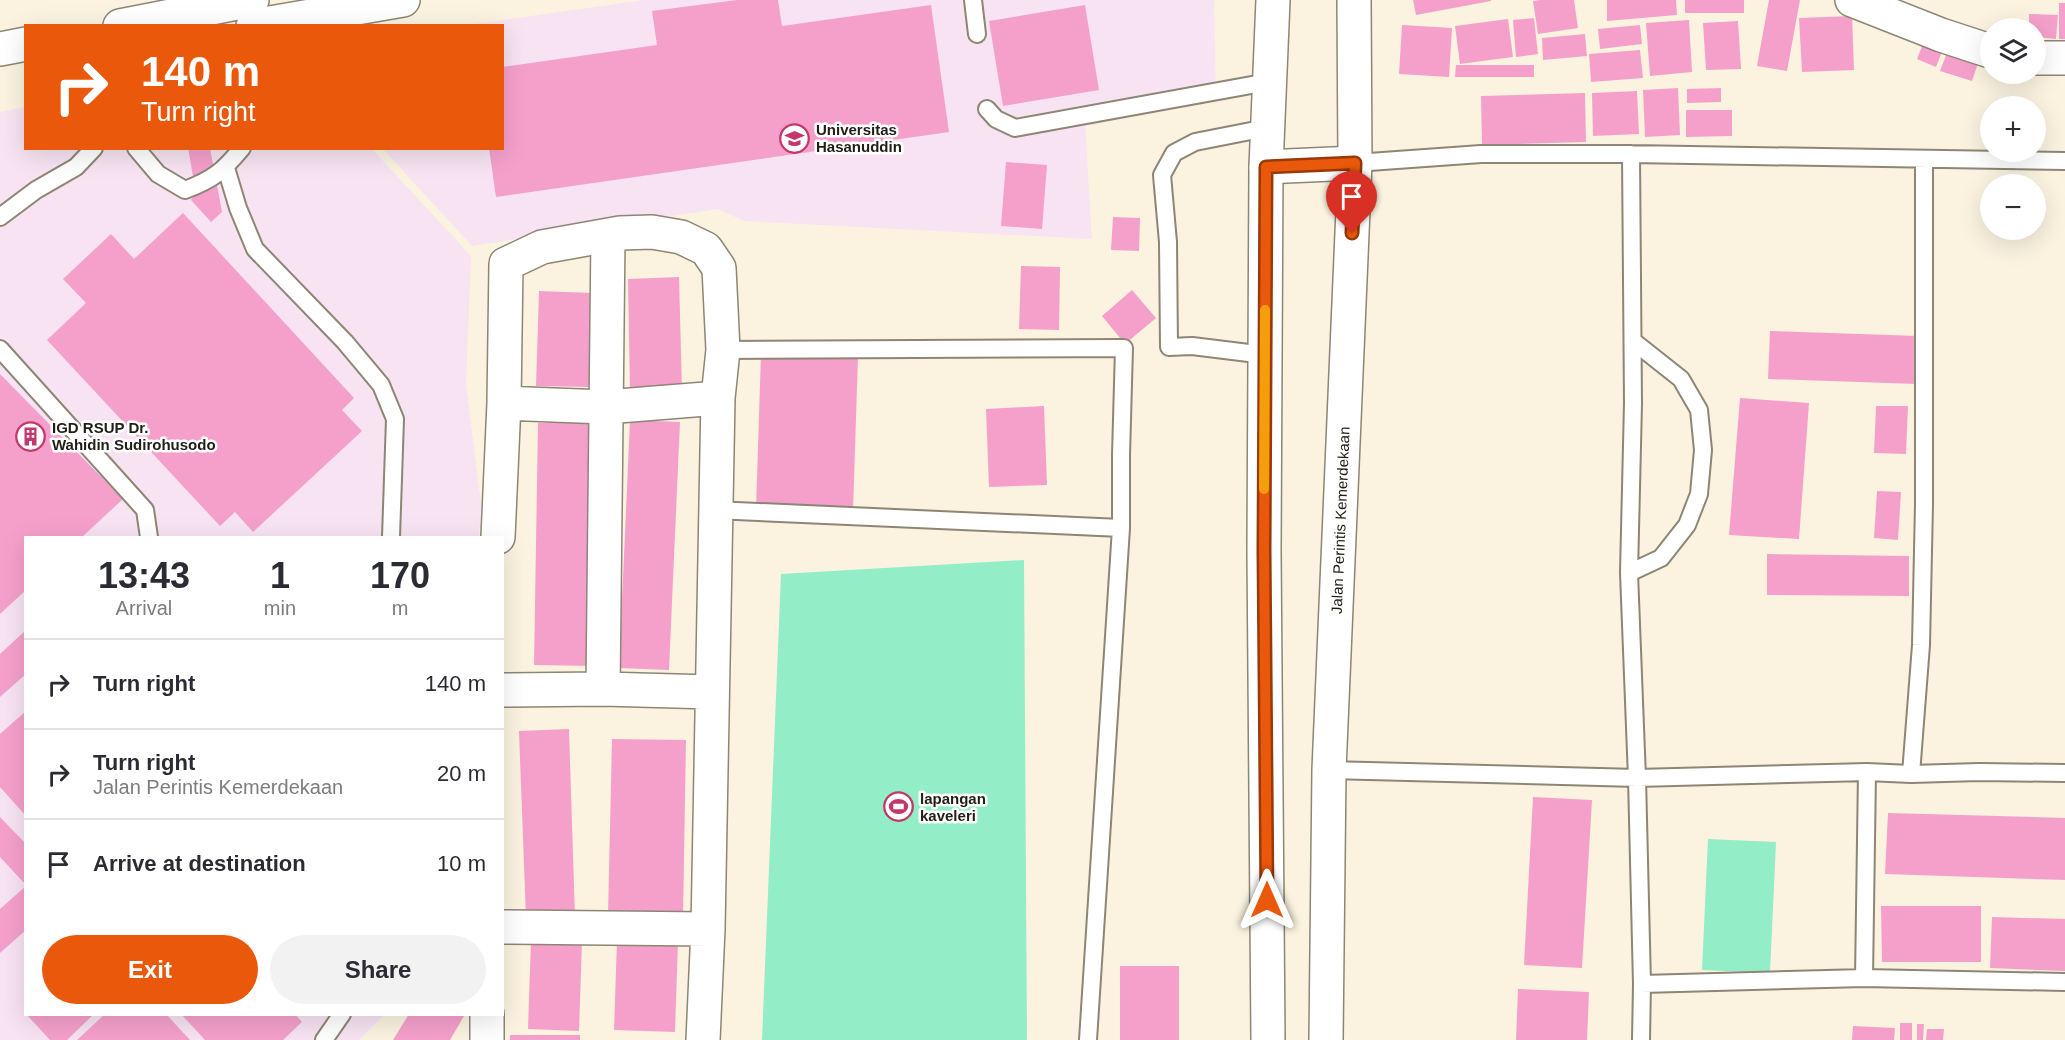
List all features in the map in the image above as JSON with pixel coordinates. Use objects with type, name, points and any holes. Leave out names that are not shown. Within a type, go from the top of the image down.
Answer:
[{"type":"main road","points":[[128,24],[211,4],[252,0]]},
{"type":"main road","points":[[273,24],[355,16],[403,0]]},
{"type":"main road","points":[[1268,1040],[1264,563],[1266,128],[1273,0]]},
{"type":"main road","name":"Jalan Perintis Kemerdekaan","points":[[1326,1040],[1329,770],[1355,163],[1354,0]]},
{"type":"main road","points":[[1852,0],[1980,48]]},
{"type":"main road","points":[[0,49],[24,44]]},
{"type":"main road","points":[[2046,58],[2065,58]]},
{"type":"main road","points":[[0,70],[24,66]]},
{"type":"main road","points":[[1266,167],[1355,163]]},
{"type":"main road","points":[[498,536],[504,403],[506,264],[542,246],[652,232],[681,237],[706,249],[719,268],[723,350],[717,398],[708,929],[703,1040]]},
{"type":"main road","points":[[603,689],[608,236]]},
{"type":"main road","points":[[504,403],[606,407],[717,398]]},
{"type":"main road","points":[[504,690],[603,689],[712,692]]},
{"type":"main road","points":[[504,927],[708,929]]},
{"type":"main road","points":[[487,1016],[487,1040]]},
{"type":"lane","points":[[973,0],[977,34]]},
{"type":"lane","points":[[987,109],[996,119],[1015,128],[1268,82]]},
{"type":"lane","points":[[1265,355],[1192,346],[1169,347],[1168,242],[1161,175],[1174,153],[1195,142],[1266,128]]},
{"type":"lane","points":[[0,217],[36,190],[76,167],[92,150]]},
{"type":"lane","points":[[138,150],[158,174],[185,190],[208,181],[226,168],[241,150]]},
{"type":"lane","points":[[1631,153],[1633,403],[1629,573],[1637,778],[1641,1040]]},
{"type":"lane","points":[[1355,163],[1481,154],[1631,153],[2065,161]]},
{"type":"lane","points":[[1911,774],[1921,645],[1924,159]]},
{"type":"lane","points":[[226,168],[238,208],[255,249],[345,342],[381,385],[395,419],[391,536]]},
{"type":"lane","points":[[1629,573],[1661,558],[1687,525],[1699,494],[1702,450],[1699,410],[1681,379],[1633,341]]},
{"type":"lane","points":[[723,350],[1124,348],[1121,528],[1088,1040]]},
{"type":"lane","points":[[0,349],[145,510],[149,536]]},
{"type":"lane","points":[[714,510],[1121,528]]},
{"type":"lane","points":[[1329,770],[1637,778],[1867,772],[2065,773]]},
{"type":"lane","points":[[1864,978],[1867,772]]},
{"type":"lane","points":[[1641,984],[1864,978],[2065,982]]},
{"type":"lane","points":[[324,1040],[341,1016]]},
{"type":"shaded area","name":"Universitas Hasanuddin","points":[[644,0],[1214,0],[1216,100],[1085,126],[1092,239],[744,221],[718,209],[472,246],[384,150],[504,150],[504,24],[475,24]]},
{"type":"shaded area","points":[[24,107],[24,150],[373,150],[471,256],[466,384],[481,504],[479,536],[24,536],[24,1016],[383,1016],[359,1040],[0,1040],[0,112]]},
{"type":"green space","name":"lapangan kaveleri","points":[[1024,560],[1027,1040],[762,1040],[781,574]]},
{"type":"green space","points":[[1708,839],[1776,842],[1770,973],[1702,970]]},
{"type":"building","points":[[737,0],[778,0],[782,26],[931,5],[949,132],[496,197],[489,150],[504,150],[504,67],[657,45],[652,11]]},
{"type":"building","points":[[1413,0],[1491,0],[1491,1],[1416,15]]},
{"type":"building","points":[[1574,0],[1578,28],[1538,34],[1533,1]]},
{"type":"building","points":[[1607,0],[1676,0],[1677,15],[1607,21]]},
{"type":"building","points":[[1685,0],[1744,0],[1744,13],[1685,13]]},
{"type":"building","points":[[1769,0],[1800,0],[1787,71],[1757,66]]},
{"type":"building","points":[[2059,3],[2065,3],[2065,39],[2059,39]]},
{"type":"building","points":[[1085,5],[1099,90],[1003,106],[989,21]]},
{"type":"building","points":[[2029,14],[2058,15],[2056,39],[2046,38],[2046,18],[2029,18]]},
{"type":"building","points":[[1852,16],[1854,70],[1802,72],[1799,18]]},
{"type":"building","points":[[1534,18],[1538,54],[1516,57],[1513,20]]},
{"type":"building","points":[[1508,19],[1513,57],[1460,64],[1455,26]]},
{"type":"building","points":[[1689,20],[1692,72],[1650,76],[1646,23]]},
{"type":"building","points":[[1738,21],[1741,69],[1706,70],[1703,23]]},
{"type":"building","points":[[1402,25],[1452,28],[1449,77],[1399,74]]},
{"type":"building","points":[[1640,25],[1642,44],[1600,49],[1598,29]]},
{"type":"building","points":[[1585,34],[1587,56],[1543,60],[1542,38]]},
{"type":"building","points":[[1924,41],[1943,49],[1936,67],[1917,59]]},
{"type":"building","points":[[1640,50],[1643,78],[1591,82],[1589,54]]},
{"type":"building","points":[[1948,50],[1979,60],[1972,81],[1940,71]]},
{"type":"building","points":[[1456,65],[1534,65],[1534,77],[1455,77]]},
{"type":"building","points":[[1678,88],[1680,135],[1645,137],[1643,90]]},
{"type":"building","points":[[1721,88],[1721,102],[1687,103],[1687,89]]},
{"type":"building","points":[[1637,91],[1639,134],[1593,136],[1592,93]]},
{"type":"building","points":[[1585,93],[1586,142],[1482,145],[1481,96]]},
{"type":"building","points":[[1686,110],[1732,110],[1732,136],[1686,137]]},
{"type":"building","points":[[188,150],[210,150],[222,212],[211,222],[191,200],[196,193]]},
{"type":"building","points":[[1006,162],[1047,165],[1042,229],[1001,226]]},
{"type":"building","points":[[183,213],[354,398],[342,410],[362,431],[253,532],[235,512],[220,526],[47,340],[86,303],[63,279],[111,234],[134,259]]},
{"type":"building","points":[[1113,217],[1140,218],[1139,251],[1111,250]]},
{"type":"building","points":[[1021,266],[1060,267],[1059,330],[1019,329]]},
{"type":"building","points":[[679,277],[682,391],[630,392],[628,279]]},
{"type":"building","points":[[1132,290],[1156,318],[1125,344],[1102,316]]},
{"type":"building","points":[[539,291],[593,293],[590,387],[536,386]]},
{"type":"building","points":[[1770,331],[1919,336],[1917,384],[1768,379]]},
{"type":"building","points":[[761,353],[858,356],[853,511],[756,509]]},
{"type":"building","name":"IGD RSUP Dr. Wahidin Sudirohusodo","points":[[0,374],[123,499],[83,536],[24,536],[24,592],[0,614]]},
{"type":"building","points":[[1740,398],[1809,403],[1799,539],[1729,535]]},
{"type":"building","points":[[1044,406],[1047,485],[989,487],[986,409]]},
{"type":"building","points":[[1876,406],[1908,406],[1906,454],[1874,453]]},
{"type":"building","points":[[630,420],[680,422],[669,670],[619,668]]},
{"type":"building","points":[[538,423],[597,423],[593,666],[534,665]]},
{"type":"building","points":[[1877,491],[1901,492],[1898,540],[1874,538]]},
{"type":"building","points":[[1767,554],[1909,556],[1909,596],[1767,595]]},
{"type":"building","points":[[24,632],[24,676],[0,697],[0,654]]},
{"type":"building","points":[[24,713],[24,814],[0,787],[0,734]]},
{"type":"building","points":[[569,729],[575,917],[526,919],[519,731]]},
{"type":"building","points":[[612,739],[686,740],[683,917],[608,915]]},
{"type":"building","points":[[1533,797],[1592,800],[1582,968],[1524,965]]},
{"type":"building","points":[[1888,813],[2065,818],[2065,880],[1885,874]]},
{"type":"building","points":[[0,817],[24,842],[24,883],[0,857]]},
{"type":"building","points":[[24,888],[24,932],[0,953],[0,909]]},
{"type":"building","points":[[1881,906],[1981,906],[1981,962],[1882,962]]},
{"type":"building","points":[[1992,917],[2065,919],[2065,971],[1990,968]]},
{"type":"building","points":[[531,940],[582,942],[579,1031],[528,1029]]},
{"type":"building","points":[[617,940],[678,942],[675,1032],[614,1030]]},
{"type":"building","points":[[1120,966],[1179,966],[1179,1040],[1120,1040]]},
{"type":"building","points":[[1518,989],[1589,992],[1587,1040],[1516,1040]]},
{"type":"building","points":[[28,1016],[92,1016],[67,1040],[50,1040]]},
{"type":"building","points":[[103,1016],[168,1016],[190,1040],[77,1040]]},
{"type":"building","points":[[183,1016],[297,1016],[302,1022],[283,1040],[205,1040]]},
{"type":"building","points":[[408,1016],[464,1016],[450,1040],[393,1040]]},
{"type":"building","points":[[1900,1023],[1912,1023],[1912,1040],[1900,1040]]},
{"type":"building","points":[[1917,1024],[1924,1024],[1923,1040],[1917,1040]]},
{"type":"building","points":[[1853,1026],[1895,1028],[1894,1040],[1852,1040]]},
{"type":"building","points":[[1927,1029],[1944,1029],[1943,1040],[1926,1040]]},
{"type":"building","points":[[510,1035],[580,1035],[580,1040],[510,1040]]},
{"type":"slow traffic","points":[[1264,489],[1265,310]]},
{"type":"place","name":"Universitas Hasanuddin","points":[[795,138]]},
{"type":"place","name":"IGD RSUP Dr. Wahidin Sudirohusodo","points":[[31,436]]},
{"type":"place","name":"lapangan kaveleri","points":[[899,807]]},
{"type":"route","points":[[1267,900],[1264,551],[1266,167],[1355,163],[1352,233]]}]
